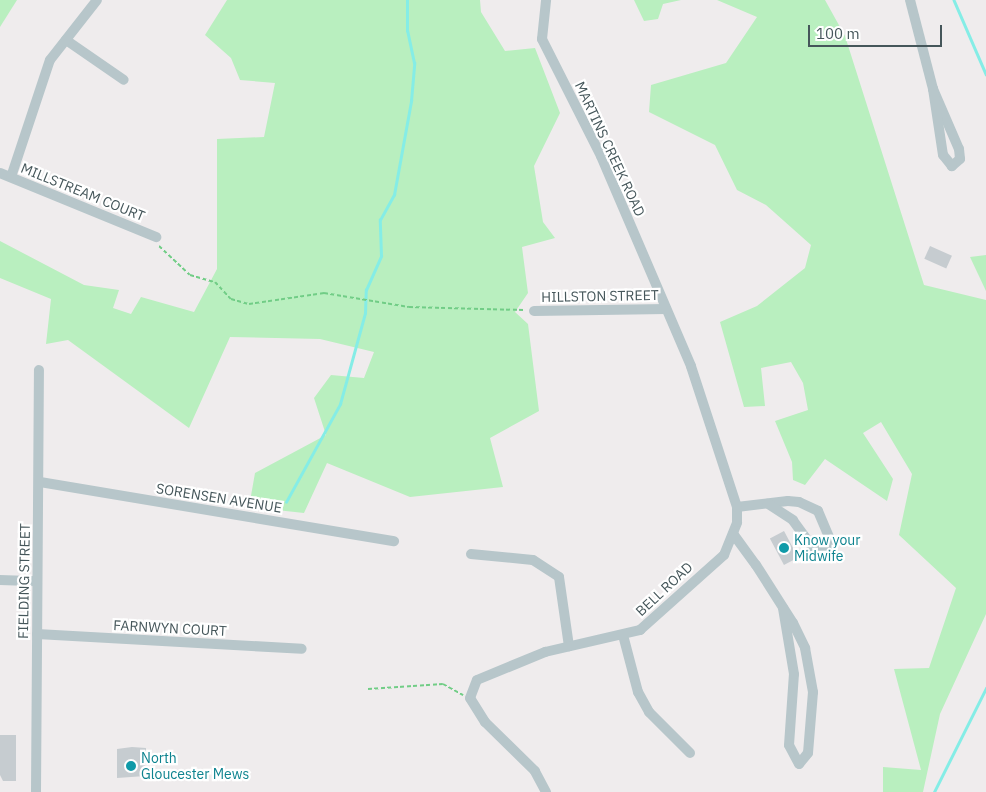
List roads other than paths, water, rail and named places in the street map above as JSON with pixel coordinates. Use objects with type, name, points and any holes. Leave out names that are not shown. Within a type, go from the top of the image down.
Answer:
[{"type":"street","points":[[11,177],[50,60],[97,0]]},
{"type":"street","name":"MARTINS CREEK ROAD","points":[[546,0],[542,39],[601,156],[666,309]]},
{"type":"street","points":[[910,0],[933,89],[943,156],[952,166],[960,159],[959,149],[933,89]]},
{"type":"street","points":[[66,40],[124,80]]},
{"type":"street","name":"MILLSTREAM COURT","points":[[0,173],[156,237]]},
{"type":"street","name":"HILLSTON STREET","points":[[534,311],[666,309]]},
{"type":"street","name":"BELL ROAD","points":[[546,792],[535,771],[485,722],[470,698],[477,680],[499,668],[568,646],[623,635],[654,620],[724,554],[734,535],[737,506],[691,366],[666,309]]},
{"type":"street","name":"FIELDING STREET","points":[[36,792],[37,581],[40,482],[38,370]]},
{"type":"street","name":"SORENSEN AVENUE","points":[[40,482],[394,541]]},
{"type":"street","points":[[737,506],[768,504],[799,502],[818,511],[832,544],[824,552],[813,548],[793,520],[768,504]]},
{"type":"street","points":[[734,535],[783,608],[805,648],[812,674],[808,753],[799,764],[789,746],[794,674],[783,608]]},
{"type":"street","points":[[471,554],[533,560],[559,577],[568,646]]},
{"type":"street","points":[[0,580],[37,581]]},
{"type":"street","name":"FARNWYN COURT","points":[[37,634],[302,649]]},
{"type":"street","points":[[623,635],[638,692],[649,712],[690,753]]},
{"type":"waterway","points":[[286,502],[340,404],[365,313],[366,290],[381,256],[380,220],[394,195],[411,101],[414,63],[407,31],[407,0]]},
{"type":"waterway","points":[[954,0],[986,74]]},
{"type":"waterway","points":[[934,792],[986,688]]},
{"type":"place","name":"Know your Midwife","points":[[784,548]]},
{"type":"place","name":"North Gloucester Mews","points":[[131,766]]}]
